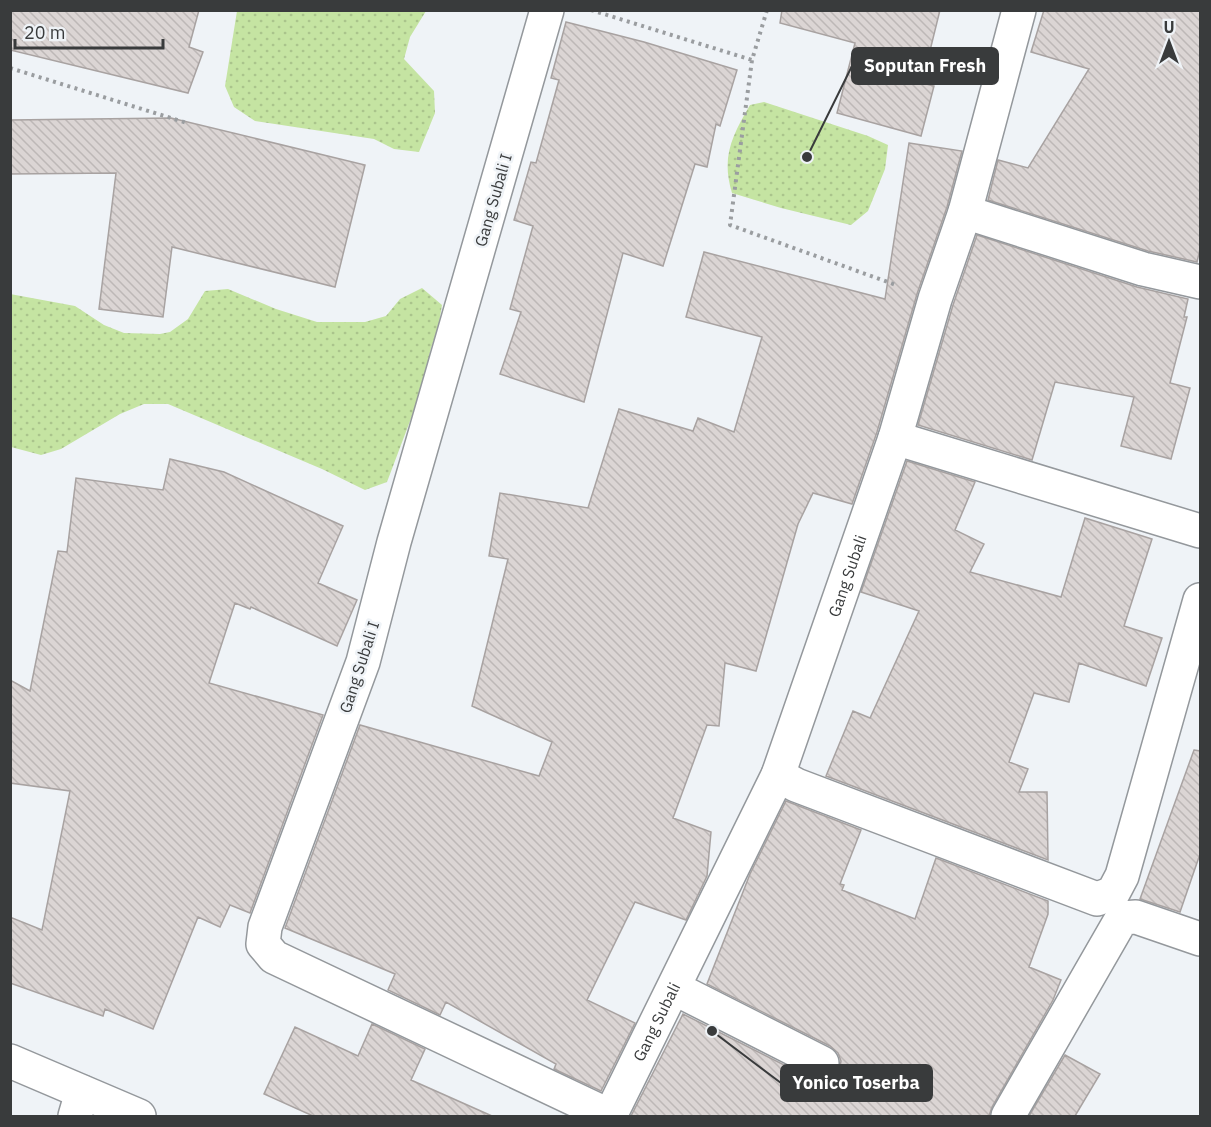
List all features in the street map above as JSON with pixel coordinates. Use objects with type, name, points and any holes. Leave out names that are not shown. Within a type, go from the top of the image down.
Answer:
[{"type":"street","name":"Gang Subali I","points":[[548,10],[394,542],[363,662],[265,927],[263,944],[274,957],[610,1116]]},
{"type":"street","name":"Gang Subali","points":[[610,1116],[778,775],[895,438],[935,299],[965,212],[1019,10]]},
{"type":"street","points":[[965,212],[1143,269],[1200,282]]},
{"type":"street","points":[[895,438],[1200,531]]},
{"type":"street","points":[[778,775],[796,785],[1097,899],[1113,893],[1122,876],[1200,600]]},
{"type":"street","points":[[1008,1116],[1122,918],[1136,917],[1200,939]]},
{"type":"street","points":[[674,988],[822,1063]]},
{"type":"street","points":[[10,1061],[78,1104],[139,1116]]},
{"type":"path","points":[[591,10],[752,60]]},
{"type":"path","points":[[766,10],[752,60],[730,225],[935,299]]},
{"type":"path","points":[[10,68],[187,123]]},
{"type":"green space","points":[[237,11],[426,11],[410,37],[404,59],[434,91],[435,113],[419,152],[394,149],[374,139],[255,121],[234,107],[225,86]]},
{"type":"green space","points":[[764,102],[868,136],[888,145],[885,169],[868,211],[851,225],[732,193],[728,158],[733,137],[750,105]]},
{"type":"green space","points":[[422,288],[442,305],[438,329],[431,348],[421,392],[387,482],[365,490],[322,469],[168,404],[144,404],[120,414],[61,449],[41,455],[11,447],[10,294],[75,306],[104,325],[124,333],[160,334],[170,332],[188,319],[205,291],[228,289],[276,309],[317,322],[365,322],[386,316],[400,299]]},
{"type":"building","points":[[10,10],[199,10],[189,47],[203,52],[188,93],[10,50]]},
{"type":"building","points":[[782,10],[940,10],[922,83],[934,86],[921,136],[837,113],[855,43],[780,23]]},
{"type":"building","points":[[1044,10],[1200,10],[1200,249],[1197,262],[1148,251],[988,200],[998,160],[1028,168],[1089,69],[1031,52]]},
{"type":"building","points":[[566,22],[644,42],[737,70],[720,126],[716,124],[707,167],[695,164],[663,266],[623,253],[584,402],[500,374],[521,312],[510,309],[533,226],[514,220],[531,162],[536,163],[559,80],[551,78]]},
{"type":"building","points":[[171,118],[365,165],[335,287],[172,247],[163,317],[99,309],[116,173],[10,174],[10,120]]},
{"type":"building","points":[[909,143],[962,151],[947,207],[917,294],[877,432],[852,504],[813,493],[798,524],[756,671],[725,663],[719,726],[707,725],[673,818],[711,832],[707,876],[686,920],[635,902],[587,1000],[635,1023],[601,1091],[554,1069],[556,1064],[446,1002],[440,1015],[388,990],[395,974],[285,928],[360,725],[539,776],[552,742],[472,706],[508,559],[489,556],[500,493],[588,508],[619,409],[693,431],[698,418],[734,432],[762,337],[686,317],[704,252],[885,299]]},
{"type":"building","points":[[977,235],[1137,287],[1188,299],[1184,317],[1187,317],[1170,383],[1190,388],[1171,459],[1121,446],[1134,397],[1055,382],[1032,460],[918,425],[953,305]]},
{"type":"building","points":[[170,459],[224,472],[343,526],[318,583],[357,600],[337,646],[251,607],[250,609],[235,603],[209,683],[323,715],[250,913],[230,905],[220,927],[198,917],[153,1029],[105,1009],[103,1016],[10,983],[10,917],[42,930],[70,791],[10,783],[10,680],[30,691],[58,551],[67,552],[76,478],[163,490]]},
{"type":"building","points":[[907,461],[975,482],[955,530],[984,544],[970,572],[1061,597],[1085,518],[1152,539],[1124,626],[1162,638],[1146,686],[1079,663],[1069,702],[1034,693],[1009,762],[1028,769],[1019,792],[1047,792],[1048,860],[826,776],[853,711],[870,718],[919,611],[861,592]]},
{"type":"building","points":[[1194,750],[1200,751],[1200,854],[1180,912],[1140,899]]},
{"type":"building","points":[[786,801],[861,830],[840,884],[844,885],[842,890],[915,919],[936,858],[1048,901],[1048,914],[1029,967],[1061,980],[1053,1000],[989,1116],[631,1116],[683,1014],[814,1080],[822,1082],[832,1079],[839,1071],[841,1061],[838,1053],[830,1046],[707,984],[750,874]]},
{"type":"building","points":[[372,1024],[425,1049],[411,1080],[492,1116],[313,1116],[264,1094],[295,1027],[358,1056]]},
{"type":"building","points":[[1065,1055],[1100,1074],[1075,1116],[1029,1116]]},
{"type":"place","name":"Soputan Fresh","points":[[807,157]]},
{"type":"place","name":"Yonico Toserba","points":[[712,1031]]}]
